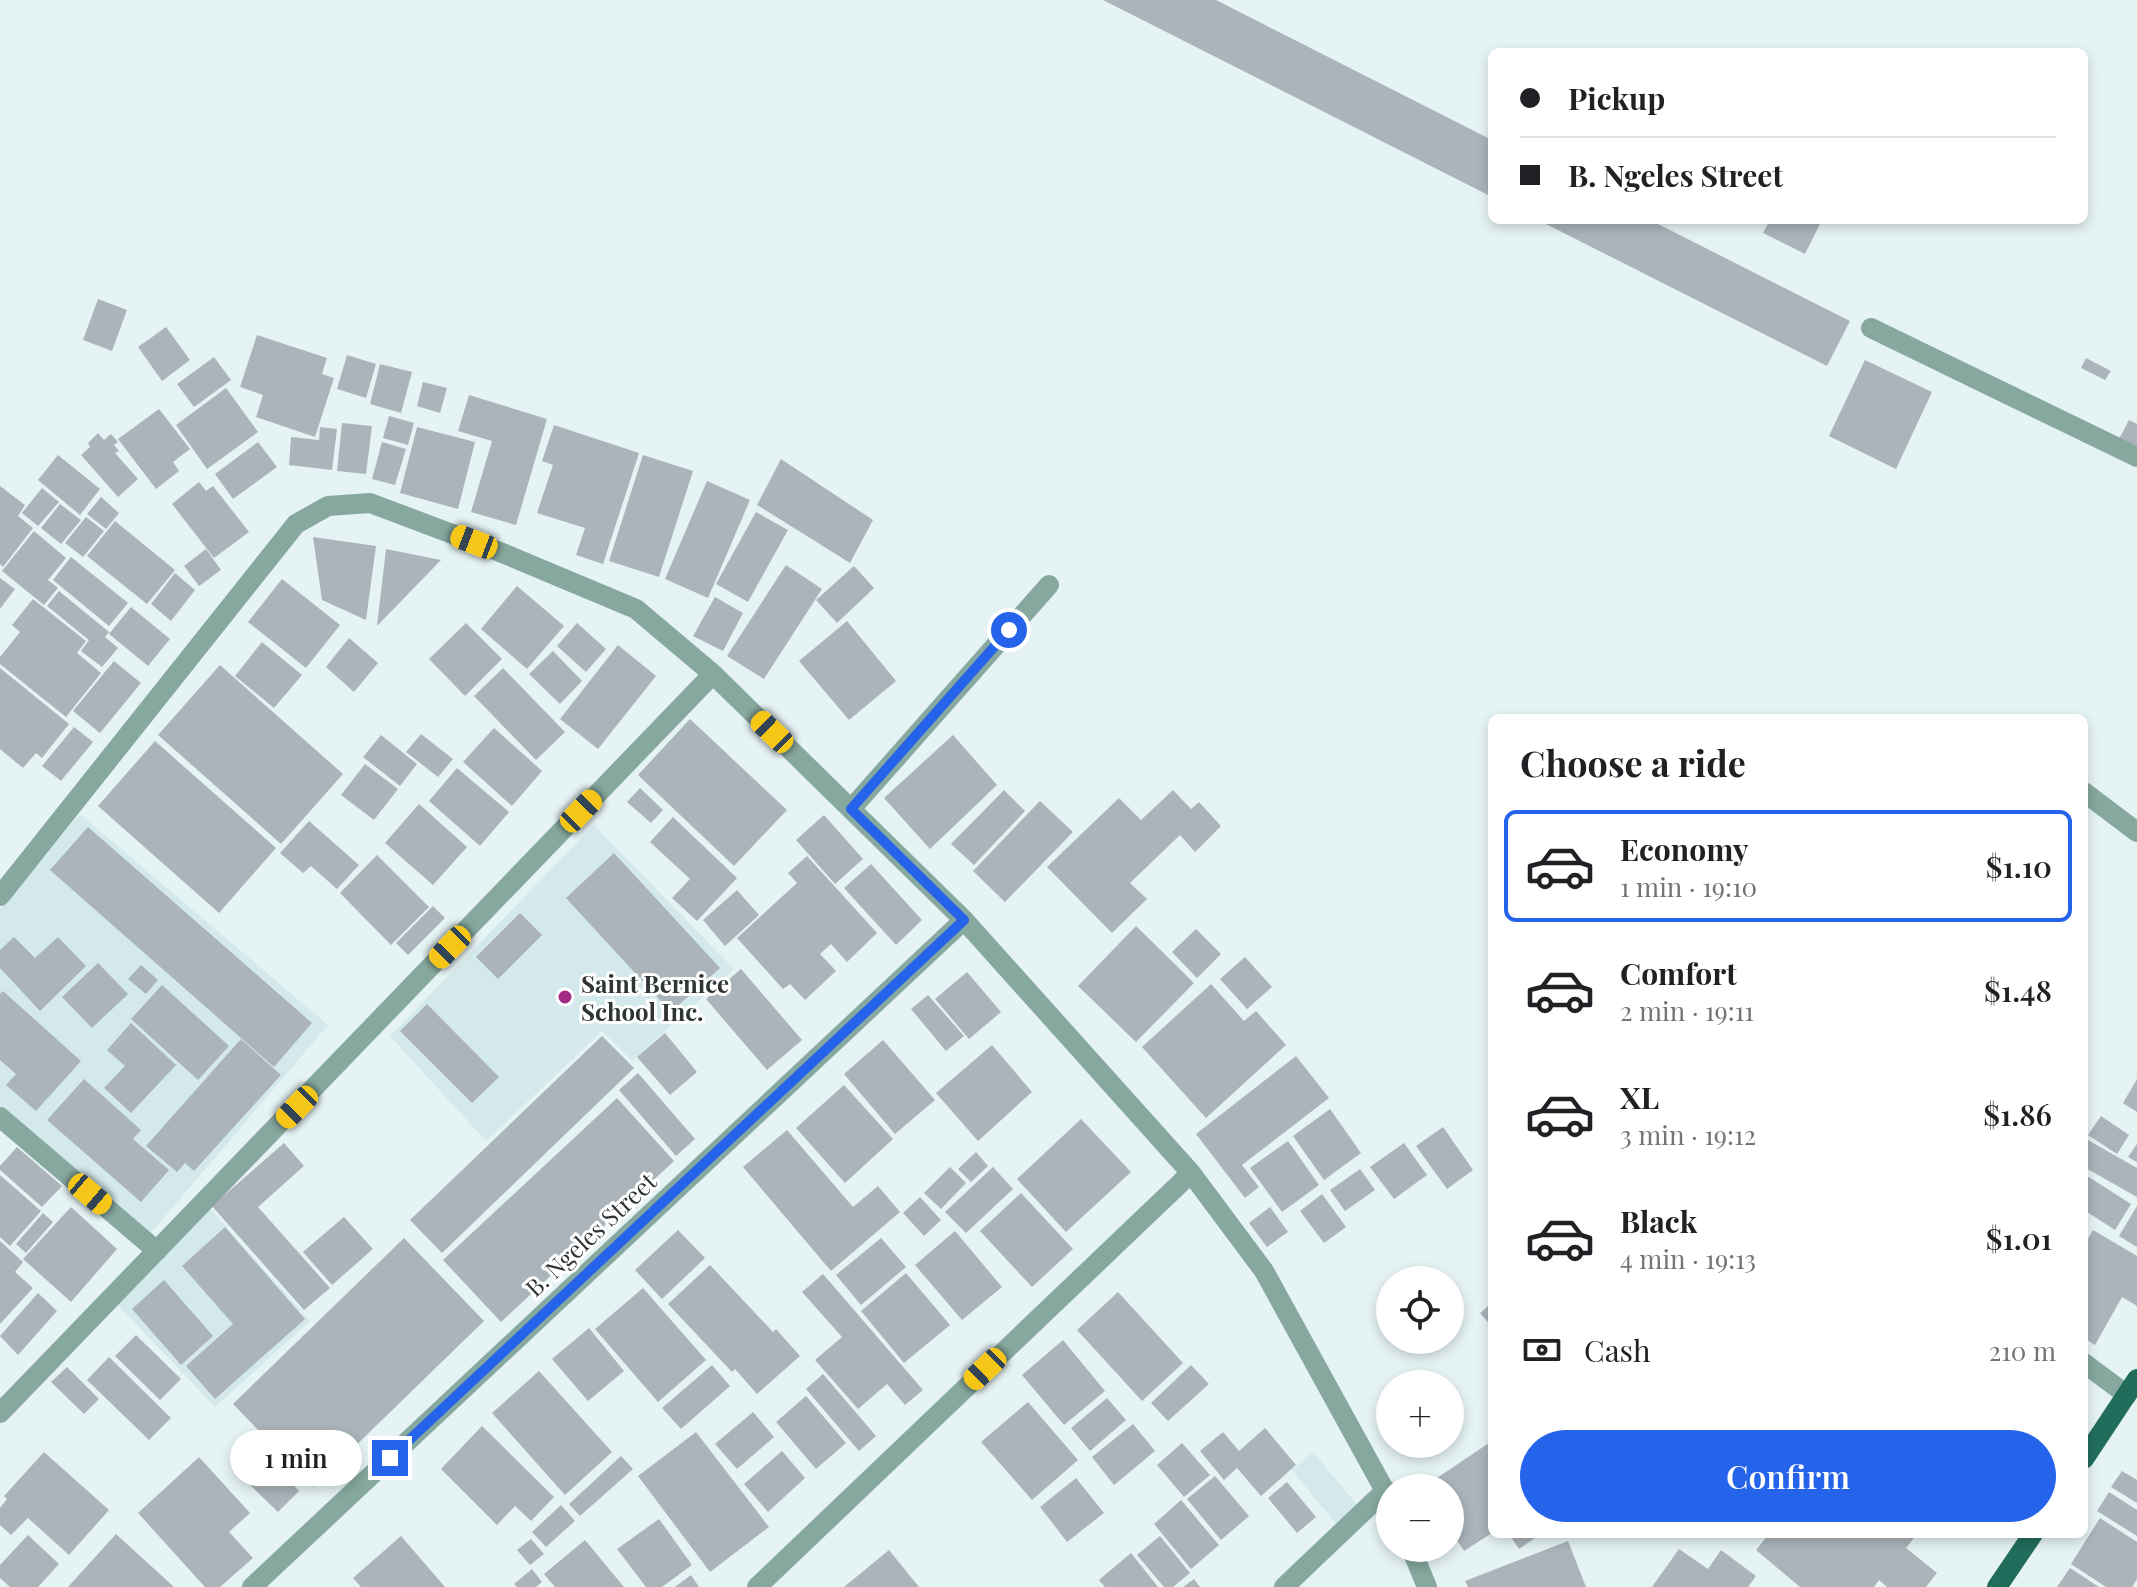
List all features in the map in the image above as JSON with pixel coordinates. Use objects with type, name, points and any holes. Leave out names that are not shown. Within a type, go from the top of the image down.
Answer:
[{"type":"main road","points":[[2088,1453],[2132,1387]]},
{"type":"main road","points":[[1997,1587],[2030,1538]]},
{"type":"street","points":[[1871,328],[2137,457]]},
{"type":"street","points":[[0,896],[296,524],[328,506],[370,503],[500,552],[636,609],[713,674],[964,920],[1191,1173],[1264,1271],[1376,1474]]},
{"type":"street","points":[[851,809],[1049,585]]},
{"type":"street","points":[[0,1413],[713,674]]},
{"type":"street","points":[[2088,795],[2137,832]]},
{"type":"street","name":"B. Ngeles Street","points":[[252,1587],[964,920]]},
{"type":"street","points":[[0,1117],[157,1251]]},
{"type":"street","points":[[757,1587],[1191,1173]]},
{"type":"street","points":[[2088,1365],[2132,1387]]},
{"type":"street","points":[[1284,1587],[1376,1506]]},
{"type":"street","points":[[1417,1562],[1427,1587]]},
{"type":"shaded area","points":[[80,814],[328,1025],[150,1234],[0,1106],[0,909]]},
{"type":"shaded area","name":"Saint Bernice School Inc.","points":[[594,825],[734,969],[632,1061],[602,1031],[486,1141],[390,1036]]},
{"type":"shaded area","points":[[209,1208],[310,1321],[215,1407],[116,1303]]},
{"type":"shaded area","points":[[1313,1452],[1359,1507],[1337,1525],[1292,1470]]},
{"type":"building","points":[[1103,0],[1216,0],[1488,138],[1488,195]]},
{"type":"building","points":[[1546,224],[1658,224],[1850,321],[1827,366]]},
{"type":"building","points":[[1768,224],[1820,224],[1805,254],[1763,233]]},
{"type":"building","points":[[98,299],[127,310],[112,351],[83,340]]},
{"type":"building","points":[[166,327],[190,360],[162,381],[138,347]]},
{"type":"building","points":[[257,335],[327,358],[322,374],[334,378],[315,437],[256,417],[263,395],[240,387]]},
{"type":"building","points":[[347,355],[376,364],[366,398],[337,389]]},
{"type":"building","points":[[214,357],[231,380],[194,407],[177,384]]},
{"type":"building","points":[[2086,358],[2111,371],[2105,380],[2081,368]]},
{"type":"building","points":[[1865,360],[1932,392],[1896,469],[1829,436]]},
{"type":"building","points":[[380,364],[412,372],[401,413],[370,404]]},
{"type":"building","points":[[423,382],[447,388],[440,413],[417,406]]},
{"type":"building","points":[[226,388],[258,432],[207,469],[176,425]]},
{"type":"building","points":[[469,395],[547,419],[516,525],[471,512],[492,441],[458,431]]},
{"type":"building","points":[[159,409],[190,449],[173,462],[179,471],[156,489],[118,439]]},
{"type":"building","points":[[389,416],[414,423],[408,445],[383,438]]},
{"type":"building","points":[[2129,420],[2137,424],[2137,453],[2117,443]]},
{"type":"building","points":[[342,423],[372,426],[366,474],[337,471]]},
{"type":"building","points":[[554,425],[639,453],[603,564],[576,555],[585,528],[537,513],[553,465],[542,461]]},
{"type":"building","points":[[320,427],[337,429],[332,470],[289,465],[291,437],[319,440]]},
{"type":"building","points":[[417,427],[475,442],[458,509],[400,493]]},
{"type":"building","points":[[98,433],[104,440],[111,434],[118,442],[114,445],[119,451],[115,453],[138,479],[118,497],[81,455]]},
{"type":"building","points":[[258,442],[277,467],[233,499],[215,474]]},
{"type":"building","points":[[382,442],[406,449],[395,485],[372,479]]},
{"type":"building","points":[[58,455],[100,489],[80,515],[38,480]]},
{"type":"building","points":[[643,455],[693,471],[659,577],[609,561]]},
{"type":"building","points":[[781,459],[873,520],[850,563],[757,505]]},
{"type":"building","points":[[707,481],[750,500],[708,598],[665,579]]},
{"type":"building","points":[[199,482],[206,491],[213,486],[249,532],[214,558],[172,504]]},
{"type":"building","points":[[0,486],[25,505],[18,516],[33,528],[3,567],[0,564]]},
{"type":"building","points":[[42,488],[59,502],[38,526],[22,513]]},
{"type":"building","points":[[101,497],[119,513],[106,529],[87,514]]},
{"type":"building","points":[[60,504],[81,520],[61,544],[41,528]]},
{"type":"building","points":[[756,512],[788,530],[748,602],[716,584]]},
{"type":"building","points":[[86,517],[104,531],[83,557],[65,543]]},
{"type":"building","points":[[115,521],[175,570],[147,604],[87,556]]},
{"type":"building","points":[[34,531],[66,558],[48,580],[58,588],[44,605],[2,571]]},
{"type":"building","points":[[313,537],[376,546],[366,620],[322,600]]},
{"type":"building","points":[[206,549],[221,570],[199,586],[184,566]]},
{"type":"building","points":[[386,549],[441,560],[377,626]]},
{"type":"building","points":[[71,557],[128,603],[109,626],[53,580]]},
{"type":"building","points":[[786,565],[822,589],[764,679],[727,656]]},
{"type":"building","points":[[854,566],[874,588],[837,623],[816,600]]},
{"type":"building","points":[[175,573],[195,590],[171,621],[151,604]]},
{"type":"building","points":[[0,578],[15,589],[0,609]]},
{"type":"building","points":[[282,579],[340,625],[306,668],[248,622]]},
{"type":"building","points":[[517,586],[564,626],[527,669],[481,629]]},
{"type":"building","points":[[59,591],[109,632],[105,637],[118,648],[102,667],[81,651],[89,640],[47,606]]},
{"type":"building","points":[[715,597],[743,613],[723,651],[693,636]]},
{"type":"building","points":[[33,599],[86,641],[77,653],[101,673],[66,717],[0,664],[0,657],[20,632],[12,625]]},
{"type":"building","points":[[131,607],[170,639],[148,666],[109,634]]},
{"type":"building","points":[[847,621],[896,681],[849,720],[799,661]]},
{"type":"building","points":[[466,623],[502,659],[465,696],[429,659]]},
{"type":"building","points":[[577,623],[606,649],[586,672],[557,646]]},
{"type":"building","points":[[349,638],[378,663],[354,692],[326,667]]},
{"type":"building","points":[[262,642],[302,675],[274,708],[235,676]]},
{"type":"building","points":[[618,645],[656,676],[598,749],[560,719]]},
{"type":"building","points":[[553,651],[582,681],[560,704],[529,674]]},
{"type":"building","points":[[114,661],[141,683],[100,733],[73,711]]},
{"type":"building","points":[[220,665],[343,774],[281,844],[158,735]]},
{"type":"building","points":[[0,668],[69,724],[42,758],[36,753],[23,768],[0,749]]},
{"type":"building","points":[[503,668],[565,732],[536,760],[474,696]]},
{"type":"building","points":[[690,719],[787,810],[734,866],[638,775]]},
{"type":"building","points":[[74,727],[93,742],[61,781],[42,766]]},
{"type":"building","points":[[494,728],[542,771],[512,806],[463,762]]},
{"type":"building","points":[[421,734],[453,759],[438,777],[406,752]]},
{"type":"building","points":[[381,735],[417,764],[400,786],[363,757]]},
{"type":"building","points":[[953,735],[997,785],[930,849],[884,798]]},
{"type":"building","points":[[155,741],[276,848],[219,913],[98,806]]},
{"type":"building","points":[[365,764],[398,789],[374,820],[341,795]]},
{"type":"building","points":[[457,768],[509,812],[480,846],[429,801]]},
{"type":"building","points":[[640,788],[663,810],[651,823],[627,802]]},
{"type":"building","points":[[1004,790],[1025,811],[974,865],[951,844]]},
{"type":"building","points":[[1173,790],[1191,809],[1199,802],[1221,826],[1195,852],[1180,835],[1130,883],[1147,899],[1112,933],[1047,867],[1119,798],[1141,820]]},
{"type":"building","points":[[1040,801],[1073,832],[1005,902],[973,871]]},
{"type":"building","points":[[419,804],[467,847],[433,885],[385,843]]},
{"type":"building","points":[[824,815],[863,859],[835,884],[796,840]]},
{"type":"building","points":[[673,817],[737,878],[697,921],[672,898],[690,879],[650,842]]},
{"type":"building","points":[[309,821],[359,865],[337,889],[311,866],[303,873],[280,853]]},
{"type":"building","points":[[88,827],[312,1023],[274,1067],[50,870]]},
{"type":"building","points":[[614,853],[720,968],[671,1012],[566,898]]},
{"type":"building","points":[[377,855],[429,907],[391,945],[340,893]]},
{"type":"building","points":[[807,856],[877,933],[847,962],[831,944],[820,954],[836,971],[805,1000],[790,984],[783,989],[737,938],[797,883],[788,873]]},
{"type":"building","points":[[871,864],[922,920],[896,945],[844,888]]},
{"type":"building","points":[[737,890],[759,915],[725,946],[703,920]]},
{"type":"building","points":[[433,906],[445,918],[408,955],[396,943]]},
{"type":"building","points":[[520,913],[542,935],[498,979],[476,957]]},
{"type":"building","points":[[1136,926],[1194,983],[1136,1042],[1078,986]]},
{"type":"building","points":[[1196,929],[1221,954],[1197,978],[1172,952]]},
{"type":"building","points":[[14,937],[35,958],[58,937],[86,966],[40,1011],[0,968],[0,950]]},
{"type":"building","points":[[1245,957],[1272,987],[1247,1009],[1220,979]]},
{"type":"building","points":[[98,963],[128,994],[92,1028],[62,997]]},
{"type":"building","points":[[141,965],[158,980],[146,994],[128,979]]},
{"type":"building","points":[[741,969],[802,1040],[767,1070],[706,999]]},
{"type":"building","points":[[967,972],[1001,1012],[969,1039],[935,999]]},
{"type":"building","points":[[1211,984],[1244,1021],[1256,1011],[1286,1045],[1206,1118],[1142,1047]]},
{"type":"building","points":[[162,985],[229,1046],[198,1080],[131,1019]]},
{"type":"building","points":[[3,991],[81,1061],[36,1111],[6,1085],[16,1074],[0,1060],[0,994]]},
{"type":"building","points":[[928,995],[964,1036],[946,1051],[911,1009]]},
{"type":"building","points":[[427,1004],[499,1077],[472,1103],[400,1031]]},
{"type":"building","points":[[131,1023],[176,1065],[131,1113],[104,1088],[125,1066],[107,1050]]},
{"type":"building","points":[[665,1033],[697,1072],[670,1095],[637,1057]]},
{"type":"building","points":[[602,1036],[634,1068],[442,1253],[410,1220]]},
{"type":"building","points":[[241,1039],[281,1075],[194,1171],[185,1163],[177,1172],[146,1146]]},
{"type":"building","points":[[883,1040],[935,1100],[895,1134],[844,1074]]},
{"type":"building","points":[[992,1045],[1032,1092],[978,1141],[936,1093]]},
{"type":"building","points":[[1296,1056],[1329,1098],[1242,1165],[1259,1187],[1245,1198],[1196,1134]]},
{"type":"building","points":[[638,1073],[695,1139],[676,1156],[619,1090]]},
{"type":"building","points":[[84,1079],[141,1130],[133,1139],[169,1170],[141,1202],[47,1120]]},
{"type":"building","points":[[2137,1079],[2137,1112],[2123,1103]]},
{"type":"building","points":[[844,1085],[893,1139],[845,1183],[796,1128]]},
{"type":"building","points":[[617,1098],[674,1161],[501,1322],[443,1260]]},
{"type":"building","points":[[1330,1109],[1361,1153],[1324,1180],[1293,1136]]},
{"type":"building","points":[[2101,1116],[2129,1135],[2117,1154],[2088,1135]]},
{"type":"building","points":[[1081,1119],[1131,1172],[1066,1232],[1017,1179]]},
{"type":"building","points":[[1443,1127],[1473,1170],[1447,1189],[1416,1146]]},
{"type":"building","points":[[787,1130],[853,1207],[878,1186],[900,1212],[831,1271],[743,1167]]},
{"type":"building","points":[[2088,1140],[2137,1168],[2137,1197],[2088,1169]]},
{"type":"building","points":[[1288,1141],[1319,1185],[1282,1212],[1250,1168]]},
{"type":"building","points":[[284,1143],[304,1166],[258,1207],[330,1288],[304,1310],[212,1206]]},
{"type":"building","points":[[1404,1143],[1427,1175],[1394,1199],[1370,1167]]},
{"type":"building","points":[[2137,1144],[2137,1162],[2128,1157]]},
{"type":"building","points":[[17,1147],[62,1186],[42,1207],[0,1170]]},
{"type":"building","points":[[976,1152],[988,1166],[971,1182],[958,1169]]},
{"type":"building","points":[[950,1167],[966,1183],[941,1209],[924,1193]]},
{"type":"building","points":[[993,1167],[1013,1189],[966,1233],[945,1212]]},
{"type":"building","points":[[1360,1169],[1375,1190],[1345,1211],[1330,1190]]},
{"type":"building","points":[[0,1175],[41,1211],[10,1246],[0,1237]]},
{"type":"building","points":[[2088,1177],[2131,1204],[2115,1230],[2088,1213]]},
{"type":"building","points":[[1021,1193],[1073,1249],[1032,1287],[980,1231]]},
{"type":"building","points":[[1322,1194],[1346,1227],[1324,1243],[1300,1211]]},
{"type":"building","points":[[920,1197],[941,1220],[924,1236],[903,1213]]},
{"type":"building","points":[[2137,1206],[2137,1247],[2119,1236]]},
{"type":"building","points":[[71,1207],[117,1249],[71,1302],[23,1259]]},
{"type":"building","points":[[1270,1207],[1288,1232],[1267,1247],[1249,1223]]},
{"type":"building","points":[[43,1213],[53,1222],[26,1253],[16,1244]]},
{"type":"building","points":[[344,1217],[373,1249],[332,1285],[303,1252]]},
{"type":"building","points":[[225,1227],[305,1319],[215,1399],[186,1366],[233,1324],[182,1266]]},
{"type":"building","points":[[678,1230],[705,1258],[662,1299],[635,1270]]},
{"type":"building","points":[[2093,1230],[2137,1256],[2137,1306],[2122,1297],[2095,1345],[2088,1341],[2088,1238]]},
{"type":"building","points":[[955,1231],[1002,1287],[962,1320],[915,1265]]},
{"type":"building","points":[[404,1238],[484,1321],[313,1487],[233,1404]]},
{"type":"building","points":[[881,1238],[906,1267],[861,1305],[836,1275]]},
{"type":"building","points":[[0,1241],[23,1262],[15,1272],[33,1288],[0,1324]]},
{"type":"building","points":[[710,1265],[800,1356],[757,1394],[668,1304]]},
{"type":"building","points":[[906,1273],[950,1325],[904,1363],[861,1311]]},
{"type":"building","points":[[823,1274],[923,1390],[905,1405],[887,1384],[858,1409],[815,1360],[842,1337],[802,1292]]},
{"type":"building","points":[[164,1280],[213,1336],[181,1365],[132,1309]]},
{"type":"building","points":[[643,1288],[706,1360],[658,1402],[595,1329]]},
{"type":"building","points":[[1118,1292],[1183,1363],[1142,1401],[1077,1330]]},
{"type":"building","points":[[38,1293],[57,1311],[18,1355],[0,1336]]},
{"type":"building","points":[[1488,1306],[1488,1322],[1480,1313]]},
{"type":"building","points":[[589,1328],[624,1371],[588,1401],[552,1359]]},
{"type":"building","points":[[136,1335],[181,1379],[160,1400],[115,1356]]},
{"type":"building","points":[[1063,1340],[1105,1391],[1064,1425],[1022,1375]]},
{"type":"building","points":[[109,1357],[171,1418],[149,1440],[87,1380]]},
{"type":"building","points":[[712,1365],[730,1386],[681,1429],[662,1408]]},
{"type":"building","points":[[1191,1365],[1209,1384],[1168,1421],[1151,1403]]},
{"type":"building","points":[[67,1367],[99,1399],[84,1414],[51,1382]]},
{"type":"building","points":[[539,1371],[612,1452],[565,1495],[492,1413]]},
{"type":"building","points":[[823,1374],[876,1436],[859,1451],[806,1389]]},
{"type":"building","points":[[806,1396],[846,1443],[816,1469],[776,1422]]},
{"type":"building","points":[[1107,1398],[1126,1420],[1090,1451],[1071,1428]]},
{"type":"building","points":[[1028,1402],[1078,1460],[1032,1500],[981,1442]]},
{"type":"building","points":[[753,1412],[774,1437],[737,1469],[715,1444]]},
{"type":"building","points":[[1133,1424],[1155,1451],[1114,1485],[1092,1457]]},
{"type":"building","points":[[482,1426],[554,1497],[531,1521],[515,1506],[497,1525],[441,1469]]},
{"type":"building","points":[[1265,1428],[1296,1465],[1261,1496],[1237,1468],[1224,1480],[1200,1451],[1223,1432],[1239,1451]]},
{"type":"building","points":[[696,1432],[769,1527],[710,1572],[638,1476]]},
{"type":"building","points":[[1182,1443],[1210,1475],[1184,1497],[1157,1465]]},
{"type":"building","points":[[1488,1444],[1488,1536],[1464,1551],[1464,1474],[1443,1474]]},
{"type":"building","points":[[782,1451],[805,1478],[768,1512],[744,1484]]},
{"type":"building","points":[[44,1452],[109,1510],[69,1555],[28,1518],[11,1535],[0,1525],[0,1508],[7,1499],[4,1496]]},
{"type":"building","points":[[621,1456],[633,1469],[580,1516],[569,1504]]},
{"type":"building","points":[[199,1457],[250,1513],[229,1532],[253,1558],[220,1587],[205,1587],[138,1513]]},
{"type":"building","points":[[266,1457],[299,1491],[278,1512],[244,1479]]},
{"type":"building","points":[[2122,1471],[2137,1480],[2137,1503],[2111,1487]]},
{"type":"building","points":[[1215,1476],[1249,1516],[1221,1540],[1187,1499]]},
{"type":"building","points":[[1076,1478],[1104,1513],[1067,1542],[1040,1507]]},
{"type":"building","points":[[1287,1482],[1316,1517],[1297,1533],[1268,1498]]},
{"type":"building","points":[[2109,1492],[2137,1510],[2137,1536],[2097,1511]]},
{"type":"building","points":[[1181,1500],[1219,1545],[1191,1569],[1154,1524]]},
{"type":"building","points":[[561,1505],[575,1521],[546,1547],[532,1532]]},
{"type":"building","points":[[2100,1518],[2137,1542],[2137,1579],[2132,1587],[2106,1587],[2071,1564]]},
{"type":"building","points":[[659,1519],[692,1565],[662,1587],[646,1587],[617,1549]]},
{"type":"building","points":[[116,1534],[174,1587],[68,1587]]},
{"type":"building","points":[[28,1535],[59,1564],[38,1587],[10,1587],[0,1578],[0,1565]]},
{"type":"building","points":[[401,1536],[445,1587],[361,1587],[353,1578]]},
{"type":"building","points":[[1160,1536],[1190,1573],[1173,1587],[1164,1587],[1137,1555]]},
{"type":"building","points":[[1512,1538],[1535,1538],[1519,1549]]},
{"type":"building","points":[[1766,1538],[1914,1538],[1906,1548],[1937,1573],[1926,1587],[1887,1587],[1879,1580],[1874,1587],[1800,1587],[1756,1550]]},
{"type":"building","points":[[531,1539],[544,1554],[530,1565],[517,1550]]},
{"type":"building","points":[[585,1540],[624,1587],[555,1587],[544,1574]]},
{"type":"building","points":[[1568,1541],[1586,1587],[1468,1587],[1465,1581]]},
{"type":"building","points":[[1679,1549],[1708,1569],[1721,1550],[1756,1576],[1748,1587],[1652,1587]]},
{"type":"building","points":[[889,1550],[919,1587],[844,1587]]},
{"type":"building","points":[[1131,1553],[1158,1587],[1105,1587],[1099,1580]]},
{"type":"building","points":[[2070,1568],[2099,1587],[2057,1587]]},
{"type":"building","points":[[532,1569],[542,1582],[536,1587],[517,1587],[514,1584]]},
{"type":"building","points":[[691,1575],[699,1587],[675,1587]]},
{"type":"building","points":[[1194,1579],[1200,1587],[1183,1587]]},
{"type":"place","name":"Saint Bernice School Inc.","points":[[565,997]]},
{"type":"route","points":[[390,1458],[964,920],[851,809],[1009,630]]}]
